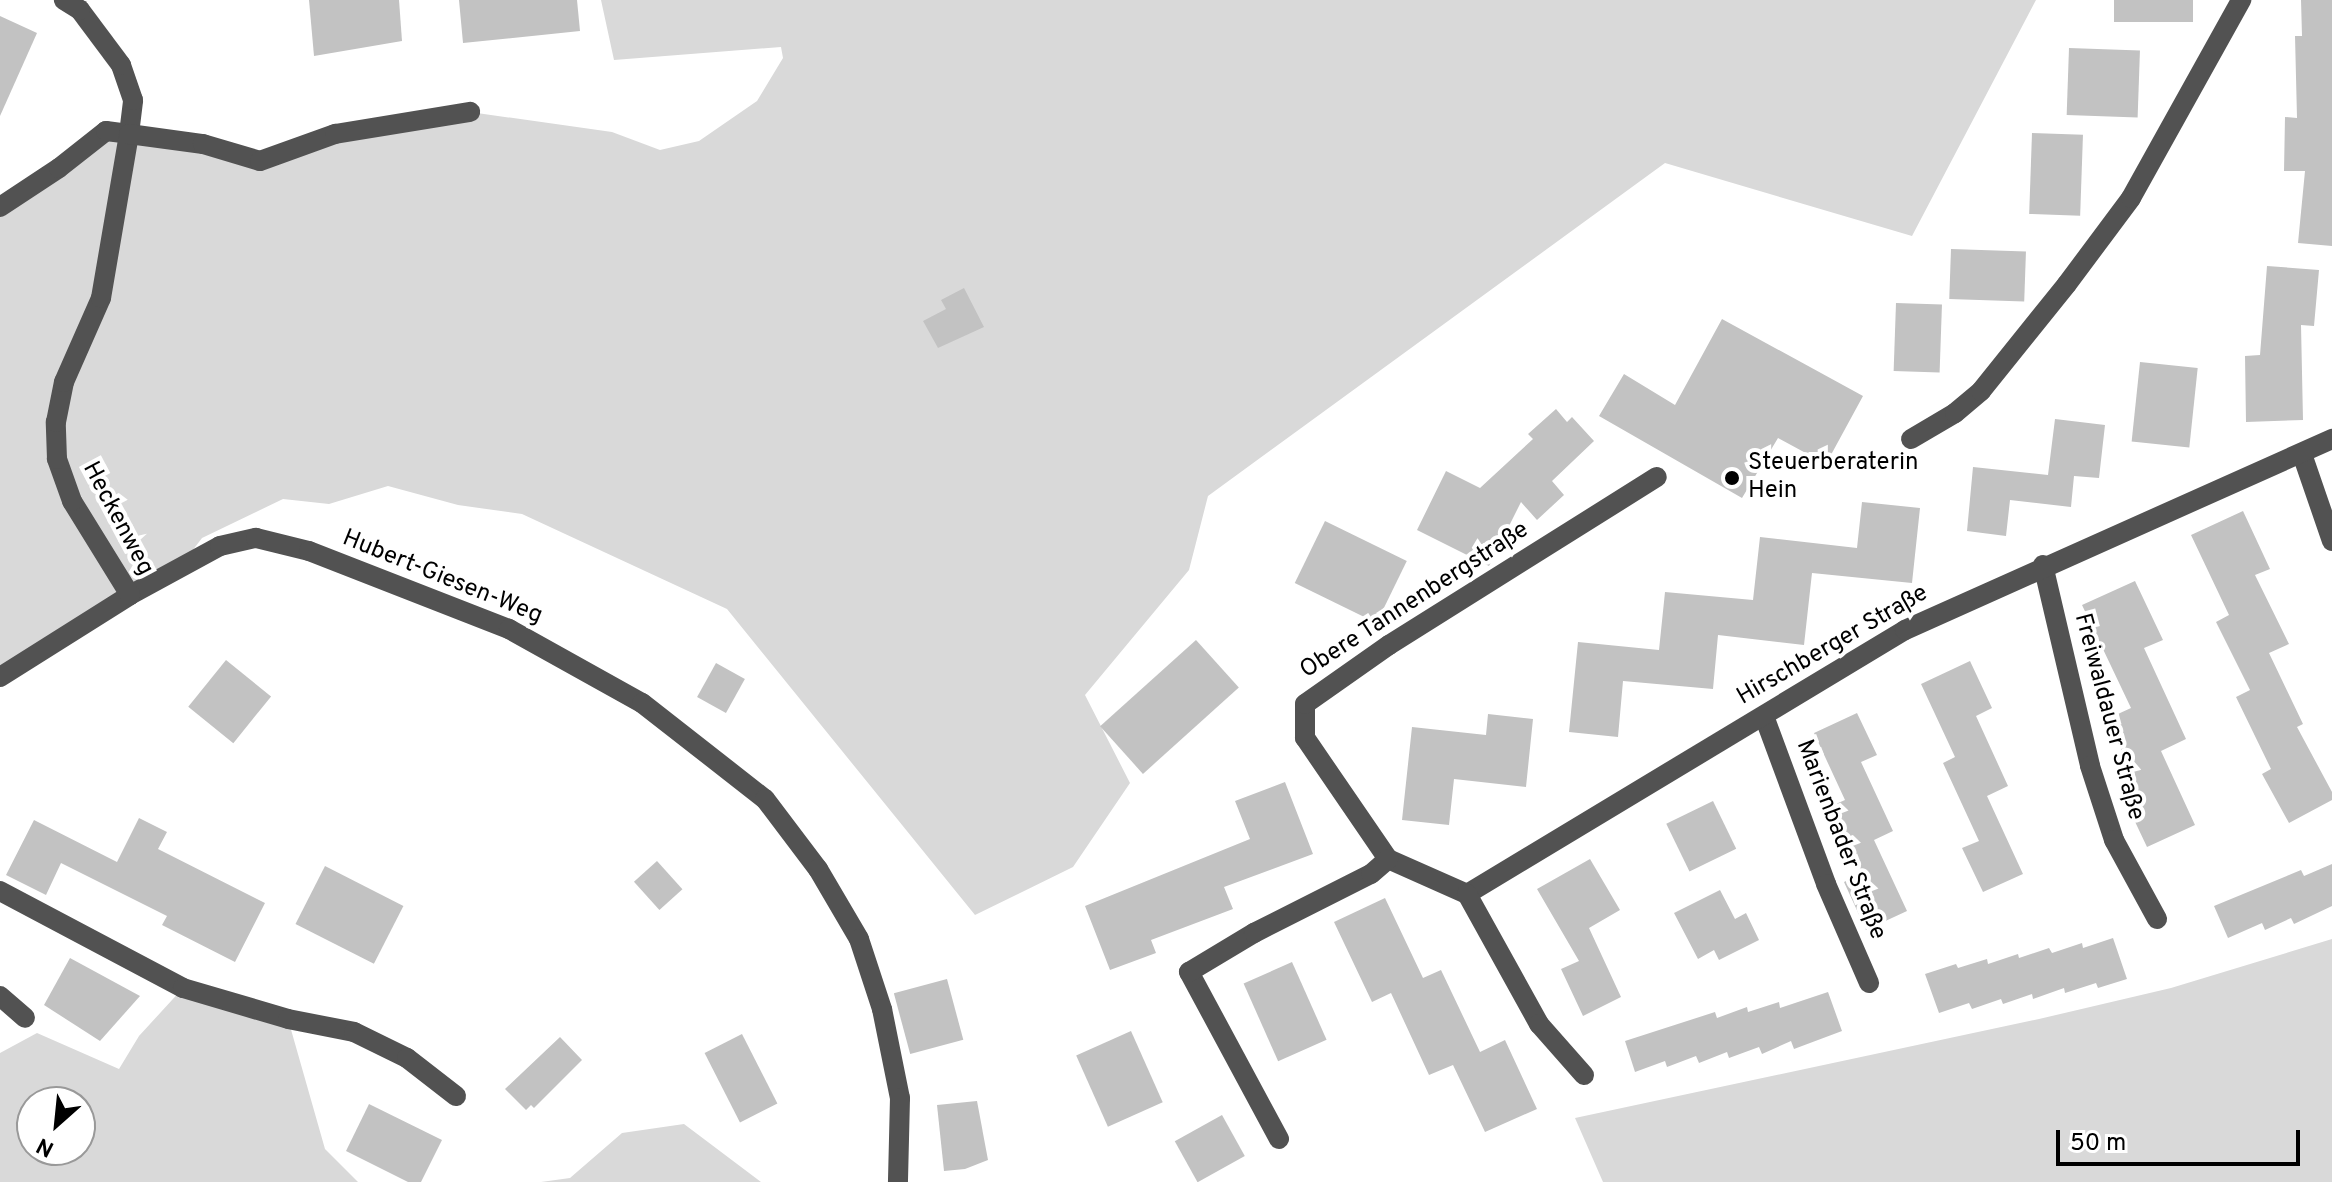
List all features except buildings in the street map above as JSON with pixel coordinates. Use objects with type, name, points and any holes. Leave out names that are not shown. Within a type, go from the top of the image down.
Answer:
[{"type":"street","name":"Heckenweg","points":[[0,677],[130,595],[72,501],[57,459],[56,422],[64,382],[101,298],[133,100],[121,65],[80,10],[64,0]]},
{"type":"street","points":[[1911,439],[1955,413],[1981,391],[2077,271],[2131,198],[2241,0]]},
{"type":"street","points":[[0,207],[59,168],[106,131],[203,144],[260,161],[335,134],[470,112]]},
{"type":"street","name":"Hirschberger Straße","points":[[1467,894],[1905,630],[2043,565],[2332,439]]},
{"type":"street","points":[[2302,454],[2332,541]]},
{"type":"street","name":"Obere Tannenbergstraße","points":[[1388,859],[1305,738],[1305,704],[1389,645],[1657,477]]},
{"type":"street","name":"Hubert-Giesen-Weg","points":[[130,595],[220,546],[256,538],[309,551],[509,629],[642,703],[765,799],[818,869],[859,939],[882,1009],[900,1098],[898,1182]]},
{"type":"street","name":"Freiwaldauer Straße","points":[[2043,565],[2099,795],[2114,840],[2157,919]]},
{"type":"street","name":"Marienbader Straße","points":[[1764,716],[1826,884],[1869,983]]},
{"type":"street","points":[[1279,1139],[1189,972],[1254,933],[1371,874],[1388,859],[1467,894],[1539,1024],[1584,1075]]},
{"type":"street","points":[[0,891],[183,988],[288,1019],[354,1032],[407,1058],[456,1096]]},
{"type":"street","points":[[0,996],[25,1018]]},
{"type":"shaded area","points":[[601,0],[2036,0],[1912,236],[1665,163],[1208,496],[1189,570],[1085,695],[1130,783],[1073,867],[975,915],[727,609],[522,514],[458,505],[388,486],[329,504],[283,499],[202,538],[186,559],[0,683],[0,207],[106,131],[260,160],[470,112],[612,132],[660,150],[699,141],[757,101],[783,58],[781,47],[614,60]]},
{"type":"shaded area","points":[[2332,939],[2332,1182],[1603,1182],[1575,1118],[2171,988]]},
{"type":"shaded area","points":[[183,988],[288,1019],[325,1149],[358,1182],[0,1182],[0,1053],[37,1033],[119,1069],[139,1036]]},
{"type":"shaded area","points":[[684,1124],[761,1182],[541,1182],[570,1178],[622,1133]]},
{"type":"tunnel","points":[[2163,1182],[2332,1125]]},
{"type":"place","name":"Steuerberaterin Hein","points":[[1732,478]]}]
